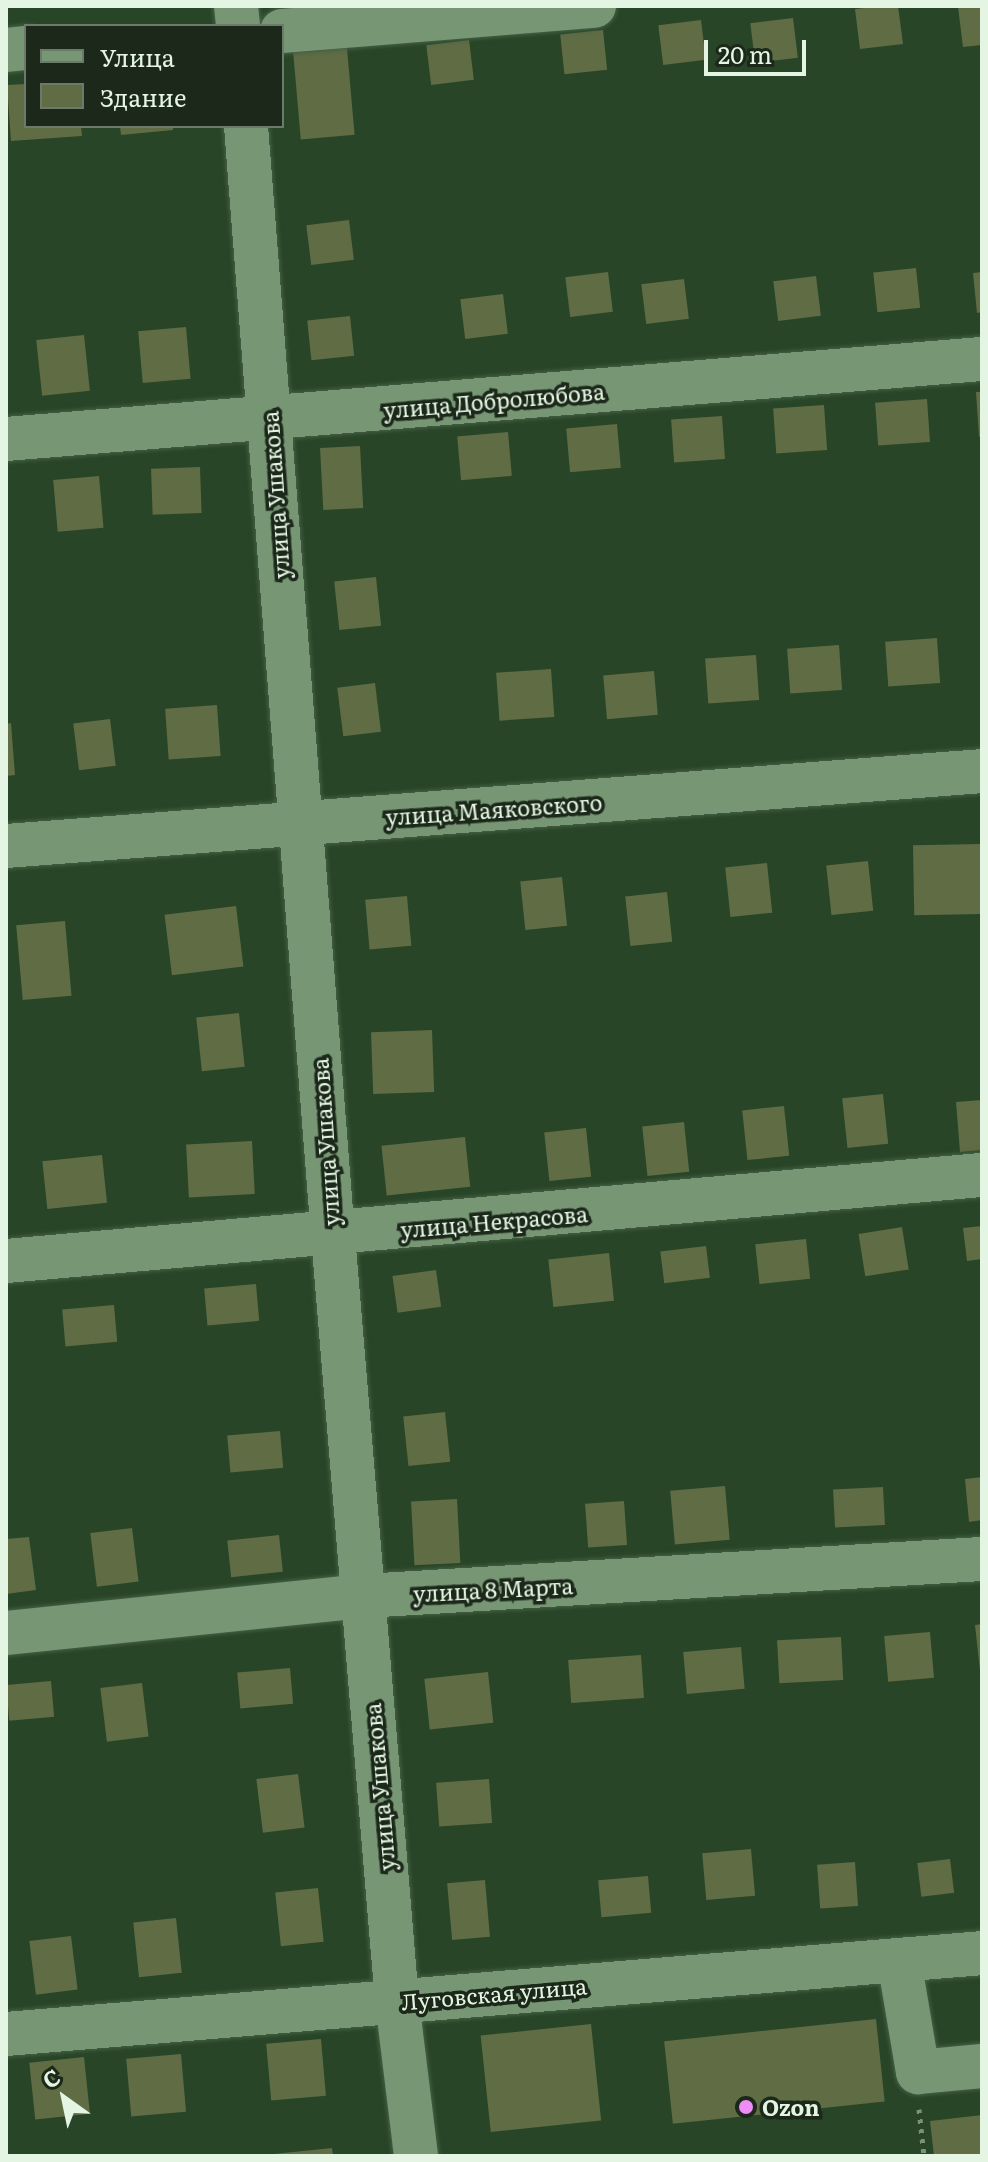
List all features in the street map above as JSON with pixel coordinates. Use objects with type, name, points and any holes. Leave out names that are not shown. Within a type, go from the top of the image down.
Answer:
[{"type":"street","points":[[284,31],[594,6]]},
{"type":"street","name":"улица Ушакова","points":[[246,128],[397,2001],[416,2156]]},
{"type":"street","name":"улица Добролюбова","points":[[6,439],[982,359]]},
{"type":"street","name":"улица Маяковского","points":[[6,846],[982,771]]},
{"type":"street","name":"улица Некрасова","points":[[6,1261],[333,1236],[982,1175]]},
{"type":"street","name":"улица 8 Марта","points":[[6,1633],[364,1596],[982,1559]]},
{"type":"street","name":"Луговская улица","points":[[6,2034],[982,1953]]},
{"type":"street","points":[[899,1960],[918,2072],[982,2066]]},
{"type":"building","points":[[898,6],[903,44],[860,49],[855,9]]},
{"type":"building","points":[[982,6],[982,45],[963,47],[958,7]]},
{"type":"building","points":[[793,18],[798,58],[755,63],[750,23]]},
{"type":"building","points":[[701,20],[706,60],[663,65],[658,25]]},
{"type":"building","points":[[603,30],[607,70],[564,74],[560,34]]},
{"type":"building","points":[[469,40],[474,80],[431,85],[426,45]]},
{"type":"building","points":[[347,48],[355,135],[301,139],[293,53]]},
{"type":"building","points":[[24,84],[24,128],[81,128],[82,136],[11,141],[7,85]]},
{"type":"building","points":[[120,128],[173,128],[173,130],[121,135]]},
{"type":"building","points":[[349,220],[354,260],[311,265],[306,225]]},
{"type":"building","points":[[916,268],[920,308],[877,312],[873,272]]},
{"type":"building","points":[[608,272],[613,312],[570,317],[565,277]]},
{"type":"building","points":[[982,272],[982,312],[977,313],[973,273]]},
{"type":"building","points":[[816,276],[821,316],[778,321],[773,281]]},
{"type":"building","points":[[684,279],[689,319],[646,324],[641,284]]},
{"type":"building","points":[[503,294],[508,334],[465,339],[460,299]]},
{"type":"building","points":[[350,316],[354,356],[311,360],[307,320]]},
{"type":"building","points":[[186,327],[191,379],[143,383],[138,331]]},
{"type":"building","points":[[84,335],[90,391],[42,396],[36,340]]},
{"type":"building","points":[[976,392],[982,392],[982,436],[979,437]]},
{"type":"building","points":[[927,399],[930,442],[878,446],[875,403]]},
{"type":"building","points":[[824,405],[827,450],[776,453],[773,409]]},
{"type":"building","points":[[722,416],[725,459],[674,462],[671,420]]},
{"type":"building","points":[[617,424],[621,468],[570,472],[566,428]]},
{"type":"building","points":[[508,432],[512,476],[461,480],[457,436]]},
{"type":"building","points":[[360,446],[363,508],[323,510],[320,448]]},
{"type":"building","points":[[200,467],[202,513],[153,515],[151,469]]},
{"type":"building","points":[[99,476],[104,528],[58,532],[53,480]]},
{"type":"building","points":[[376,577],[381,626],[339,630],[334,581]]},
{"type":"building","points":[[937,638],[940,683],[888,687],[885,642]]},
{"type":"building","points":[[839,645],[842,690],[790,694],[787,649]]},
{"type":"building","points":[[756,655],[759,700],[708,703],[705,659]]},
{"type":"building","points":[[551,669],[554,717],[499,721],[496,673]]},
{"type":"building","points":[[654,671],[658,715],[607,719],[603,675]]},
{"type":"building","points":[[375,683],[381,732],[343,736],[337,688]]},
{"type":"building","points":[[217,705],[221,756],[169,760],[165,709]]},
{"type":"building","points":[[110,719],[116,766],[79,770],[73,724]]},
{"type":"building","points":[[11,723],[15,775],[6,776],[6,724]]},
{"type":"building","points":[[981,844],[982,914],[914,915],[913,845]]},
{"type":"building","points":[[868,861],[873,911],[831,915],[826,865]]},
{"type":"building","points":[[767,863],[772,913],[730,917],[725,867]]},
{"type":"building","points":[[562,877],[567,926],[525,930],[520,881]]},
{"type":"building","points":[[667,892],[672,942],[630,946],[625,896]]},
{"type":"building","points":[[407,896],[411,946],[370,949],[365,900]]},
{"type":"building","points":[[236,906],[243,967],[172,975],[165,915]]},
{"type":"building","points":[[65,921],[72,996],[23,1000],[16,925]]},
{"type":"building","points":[[239,1013],[245,1067],[202,1071],[196,1017]]},
{"type":"building","points":[[432,1030],[434,1092],[373,1094],[371,1032]]},
{"type":"building","points":[[883,1094],[888,1144],[847,1148],[842,1098]]},
{"type":"building","points":[[982,1100],[982,1150],[960,1152],[956,1102]]},
{"type":"building","points":[[784,1106],[789,1156],[747,1160],[742,1110]]},
{"type":"building","points":[[684,1122],[689,1172],[647,1176],[642,1126]]},
{"type":"building","points":[[586,1128],[591,1177],[549,1181],[544,1132]]},
{"type":"building","points":[[465,1137],[470,1187],[387,1196],[381,1146]]},
{"type":"building","points":[[252,1141],[255,1194],[189,1197],[186,1144]]},
{"type":"building","points":[[102,1155],[107,1203],[47,1209],[42,1161]]},
{"type":"building","points":[[982,1226],[982,1259],[967,1261],[963,1228]]},
{"type":"building","points":[[902,1227],[909,1269],[865,1276],[859,1234]]},
{"type":"building","points":[[806,1239],[810,1279],[759,1284],[755,1244]]},
{"type":"building","points":[[706,1246],[710,1278],[664,1283],[660,1252]]},
{"type":"building","points":[[609,1253],[614,1301],[553,1307],[548,1259]]},
{"type":"building","points":[[436,1270],[441,1307],[398,1313],[392,1276]]},
{"type":"building","points":[[256,1284],[259,1321],[207,1325],[204,1289]]},
{"type":"building","points":[[114,1305],[117,1342],[65,1346],[62,1310]]},
{"type":"building","points":[[445,1412],[450,1462],[408,1466],[403,1416]]},
{"type":"building","points":[[280,1431],[283,1468],[230,1472],[227,1436]]},
{"type":"building","points":[[982,1477],[982,1520],[969,1522],[965,1479]]},
{"type":"building","points":[[725,1486],[730,1540],[675,1545],[670,1491]]},
{"type":"building","points":[[883,1487],[885,1525],[835,1528],[833,1490]]},
{"type":"building","points":[[457,1499],[460,1563],[414,1565],[411,1501]]},
{"type":"building","points":[[624,1501],[627,1545],[588,1548],[585,1504]]},
{"type":"building","points":[[132,1528],[139,1582],[97,1587],[90,1533]]},
{"type":"building","points":[[279,1535],[283,1572],[231,1577],[227,1540]]},
{"type":"building","points":[[29,1537],[36,1590],[6,1594],[6,1539]]},
{"type":"building","points":[[982,1624],[982,1671],[980,1671],[975,1625]]},
{"type":"building","points":[[930,1632],[934,1678],[888,1682],[884,1636]]},
{"type":"building","points":[[841,1637],[843,1680],[779,1683],[777,1640]]},
{"type":"building","points":[[741,1647],[745,1689],[687,1694],[683,1652]]},
{"type":"building","points":[[641,1655],[644,1698],[571,1703],[568,1660]]},
{"type":"building","points":[[290,1668],[293,1704],[240,1708],[237,1673]]},
{"type":"building","points":[[488,1672],[493,1723],[430,1729],[424,1679]]},
{"type":"building","points":[[51,1681],[54,1717],[9,1721],[6,1685]]},
{"type":"building","points":[[142,1683],[149,1737],[107,1742],[100,1688]]},
{"type":"building","points":[[298,1774],[305,1828],[263,1833],[256,1779]]},
{"type":"building","points":[[489,1779],[492,1823],[439,1827],[436,1783]]},
{"type":"building","points":[[751,1849],[755,1896],[706,1900],[702,1853]]},
{"type":"building","points":[[950,1859],[954,1893],[921,1897],[917,1863]]},
{"type":"building","points":[[855,1862],[858,1906],[820,1909],[817,1865]]},
{"type":"building","points":[[648,1876],[651,1913],[601,1917],[598,1880]]},
{"type":"building","points":[[485,1880],[490,1937],[452,1940],[447,1883]]},
{"type":"building","points":[[318,1888],[324,1942],[281,1946],[275,1892]]},
{"type":"building","points":[[176,1918],[182,1973],[139,1977],[133,1922]]},
{"type":"building","points":[[71,1936],[78,1990],[36,1995],[29,1941]]},
{"type":"building","points":[[876,2019],[885,2102],[673,2124],[664,2041]]},
{"type":"building","points":[[591,2024],[601,2120],[491,2132],[481,2036]]},
{"type":"building","points":[[321,2039],[326,2096],[271,2101],[266,2044]]},
{"type":"building","points":[[181,2054],[186,2112],[131,2117],[126,2059]]},
{"type":"building","points":[[84,2057],[90,2114],[35,2119],[29,2063]]},
{"type":"building","points":[[982,2115],[982,2156],[934,2156],[930,2121]]},
{"type":"building","points":[[332,2148],[333,2156],[274,2156],[274,2154]]},
{"type":"place","name":"Ozon","points":[[746,2107]]}]
